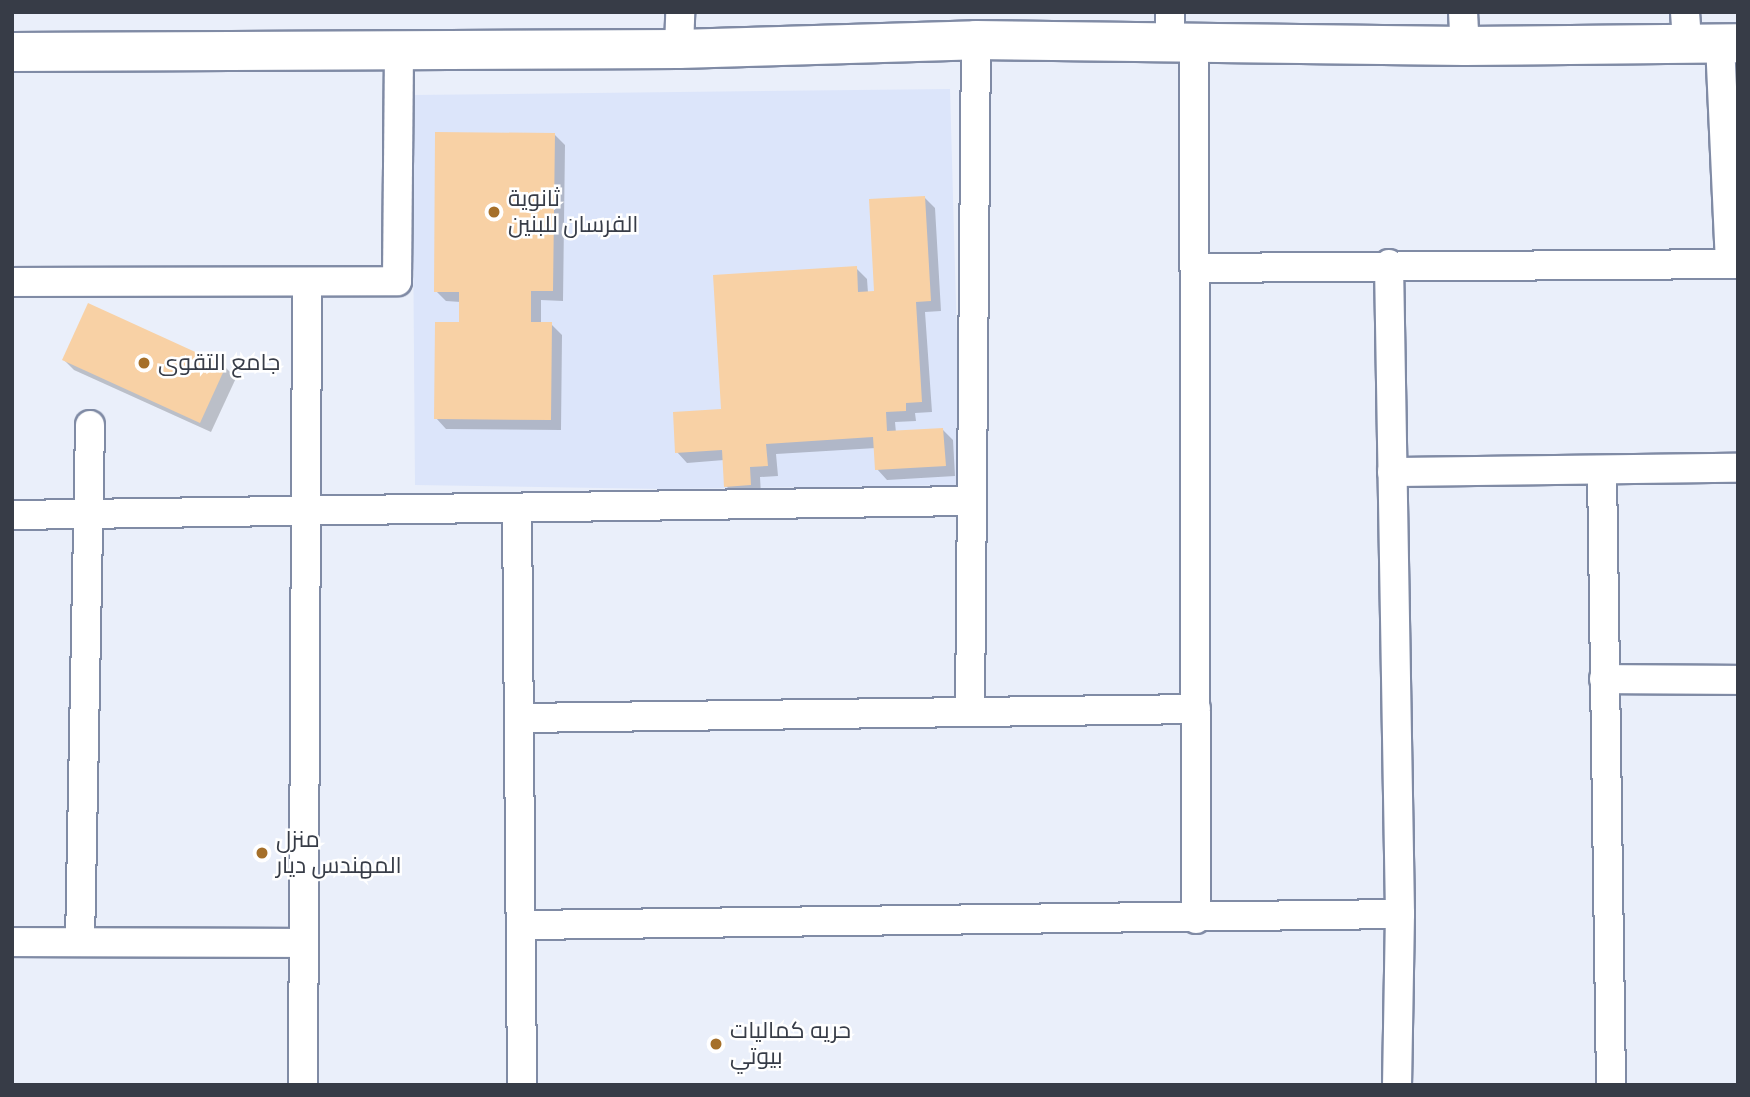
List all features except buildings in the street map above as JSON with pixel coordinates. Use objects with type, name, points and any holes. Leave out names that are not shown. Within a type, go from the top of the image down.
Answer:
[{"type":"street","points":[[12,52],[399,50],[679,31],[976,40],[1464,29],[1707,36],[1734,264],[1389,264],[1195,268]]},
{"type":"street","points":[[1178,34],[1195,268],[1196,919]]},
{"type":"street","points":[[970,712],[976,40]]},
{"type":"street","points":[[12,282],[397,281],[399,50]]},
{"type":"street","points":[[1389,264],[1400,914],[1397,1085]]},
{"type":"street","points":[[303,1085],[307,282]]},
{"type":"street","points":[[80,942],[90,425]]},
{"type":"street","points":[[1392,472],[1738,468]]},
{"type":"street","points":[[1602,470],[1611,1085]]},
{"type":"street","points":[[12,515],[972,500]]},
{"type":"street","points":[[517,509],[524,925],[522,1085]]},
{"type":"street","points":[[1604,679],[1738,680]]},
{"type":"street","points":[[520,718],[1196,709]]},
{"type":"street","points":[[524,925],[1196,919],[1400,914]]},
{"type":"street","points":[[12,942],[304,943]]},
{"type":"shaded area","points":[[950,89],[961,485],[663,489],[415,485],[412,95]]},
{"type":"place","name":"ثانوية الفرسان للبنين","points":[[494,212]]},
{"type":"place","name":"جامع التقوى","points":[[144,363]]},
{"type":"place","name":"منزل المهندس ديار","points":[[262,853]]},
{"type":"place","name":"حريه كماليات بيوتي","points":[[716,1044]]}]
